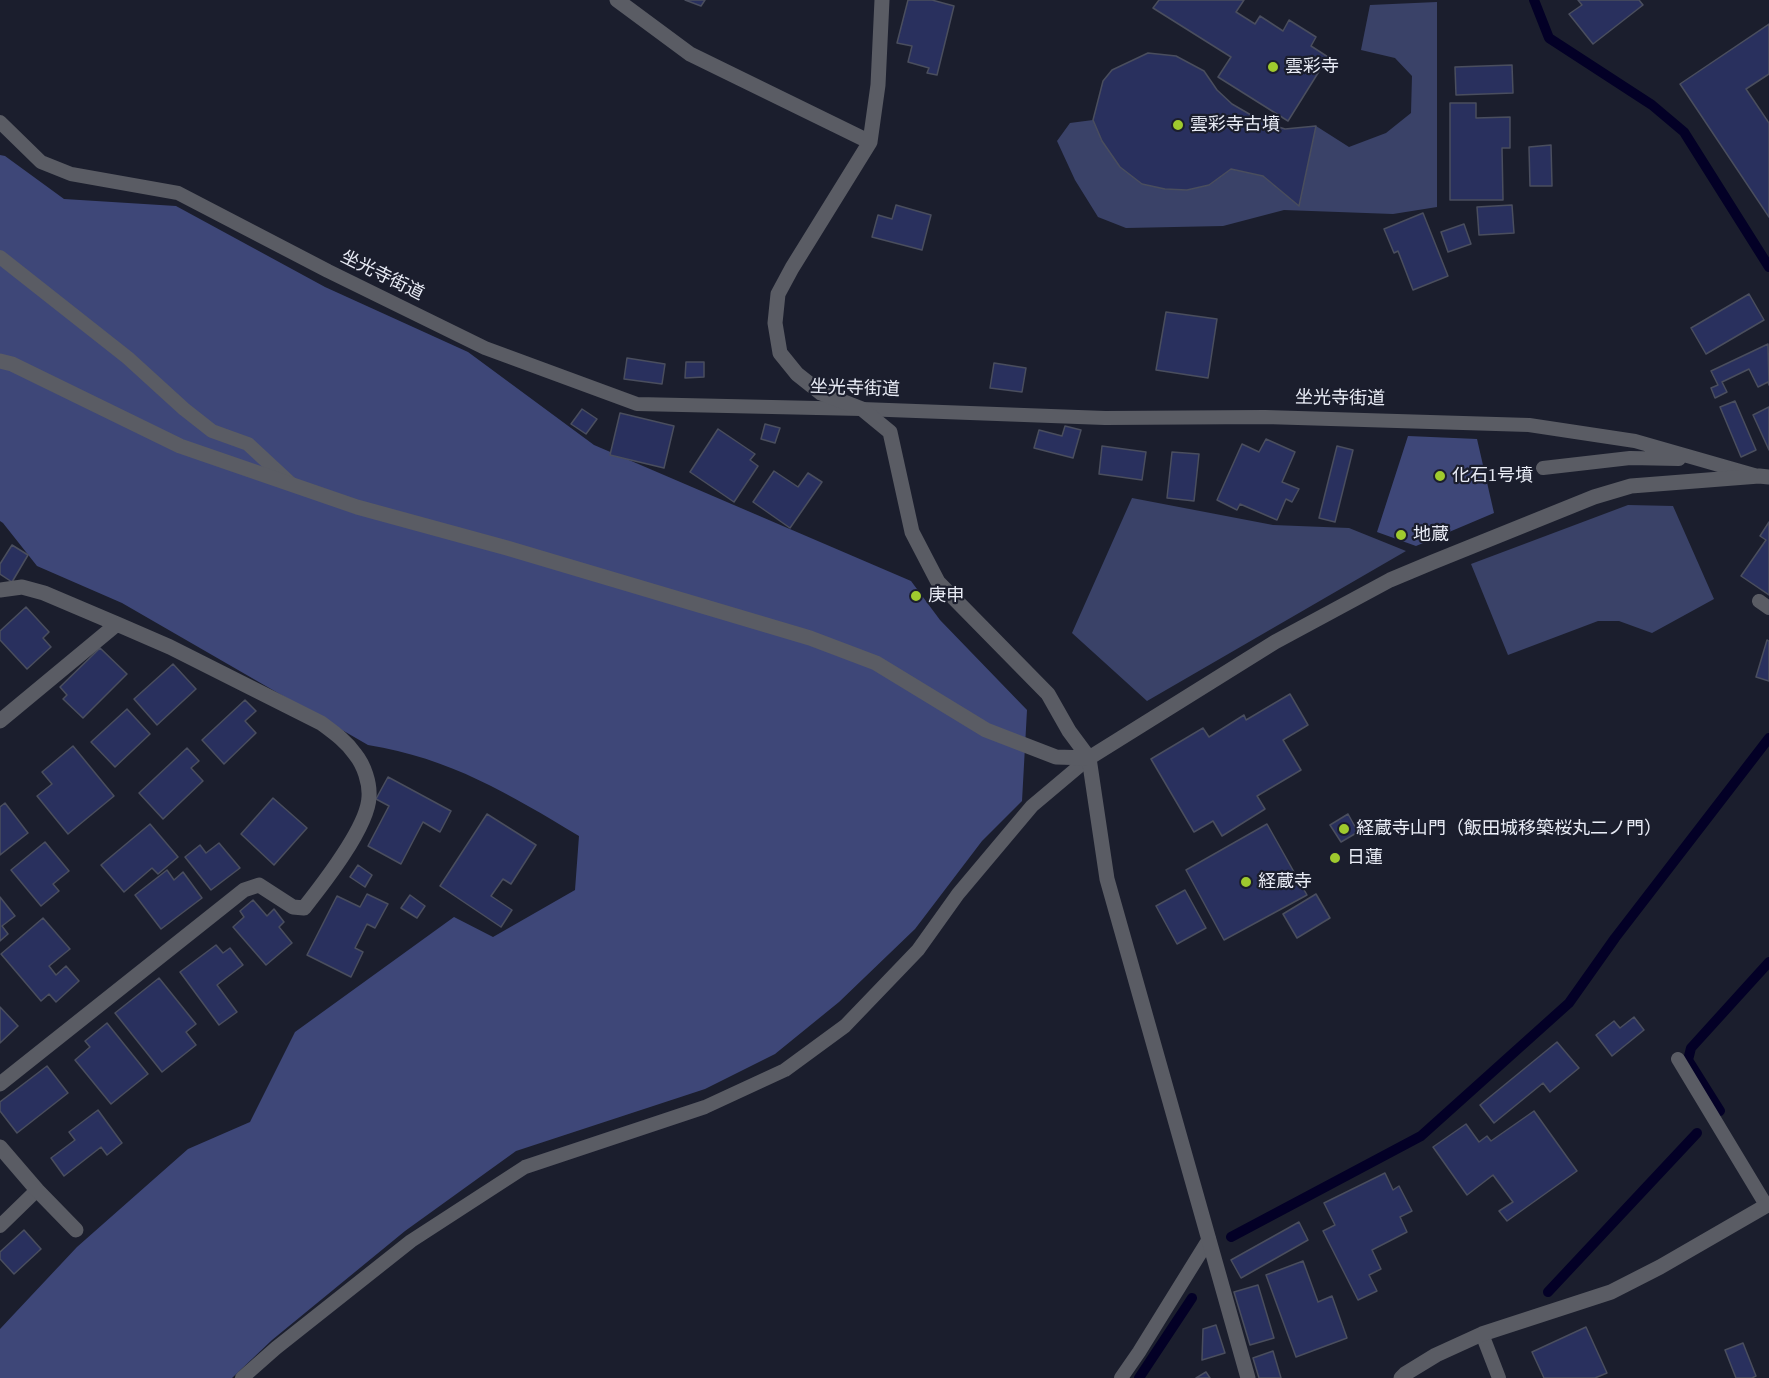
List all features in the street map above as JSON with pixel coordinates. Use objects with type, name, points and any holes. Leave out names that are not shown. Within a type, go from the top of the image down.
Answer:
[{"type":"street","points":[[617,0],[690,54],[870,142]]},
{"type":"street","points":[[882,0],[878,86],[870,142],[778,294],[774,323],[780,353],[797,374],[821,393],[862,409],[890,432],[912,532],[938,582],[1048,694],[1069,731],[1089,758],[1107,879],[1248,1378]]},
{"type":"street","points":[[0,361],[12,364],[180,446],[292,485],[357,507],[507,548],[810,638],[876,663],[986,730],[1056,756],[1089,758],[1275,642],[1390,580],[1594,497],[1631,486],[1764,476]]},
{"type":"street","points":[[0,590],[22,587],[44,593],[170,647],[321,723],[341,738],[357,755],[366,776],[369,798],[364,819],[346,850],[304,908],[293,907],[259,885],[244,890],[0,1084]]},
{"type":"street","points":[[0,721],[117,624]]},
{"type":"street","points":[[0,1147],[76,1230]]},
{"type":"street","points":[[1401,1378],[1436,1355],[1482,1334],[1611,1292],[1660,1267],[1768,1205]]},
{"type":"lane","name":"坐光寺街道","points":[[0,122],[41,162],[71,174],[178,193],[328,271],[485,348],[637,404],[1105,418],[1265,417],[1529,425],[1635,441],[1697,460],[1764,476]]},
{"type":"lane","points":[[0,257],[128,358],[212,431],[248,444],[292,485]]},
{"type":"lane","points":[[1543,468],[1630,458],[1697,460]]},
{"type":"lane","points":[[242,1378],[276,1348],[411,1241],[525,1167],[705,1107],[785,1070],[845,1026],[918,950],[958,894],[1032,806],[1089,758]]},
{"type":"lane","points":[[1678,1059],[1768,1205]]},
{"type":"lane","points":[[0,1226],[37,1190]]},
{"type":"lane","points":[[1121,1378],[1209,1239]]},
{"type":"lane","points":[[1482,1334],[1499,1378]]},
{"type":"shaded area","points":[[1437,2],[1437,207],[1393,214],[1284,210],[1223,226],[1126,228],[1098,217],[1075,180],[1057,141],[1070,123],[1093,120],[1102,141],[1165,189],[1187,190],[1209,185],[1231,169],[1263,176],[1299,206],[1316,126],[1349,147],[1386,133],[1411,113],[1412,76],[1395,58],[1361,50],[1370,5]]},
{"type":"shaded area","points":[[0,155],[5,156],[64,199],[176,206],[325,287],[468,352],[594,445],[911,581],[940,620],[1027,710],[1022,801],[982,841],[915,929],[839,1002],[775,1054],[705,1089],[516,1151],[405,1231],[272,1340],[232,1378],[0,1378],[0,1329],[77,1247],[188,1149],[250,1122],[295,1032],[454,917],[493,937],[575,890],[579,836],[503,792],[452,768],[398,751],[368,745],[122,603],[37,566],[0,521]]},
{"type":"shaded area","name":"化石1号墳","points":[[1408,436],[1477,439],[1494,513],[1416,546],[1377,532]]},
{"type":"shaded area","points":[[1132,498],[1273,525],[1349,528],[1406,551],[1147,701],[1072,633]]},
{"type":"shaded area","points":[[1628,505],[1673,506],[1714,599],[1652,633],[1619,621],[1598,621],[1508,655],[1471,564]]},
{"type":"building","points":[[685,0],[705,0],[701,6]]},
{"type":"building","points":[[908,0],[932,0],[954,6],[937,75],[927,73],[929,68],[908,62],[912,46],[897,43]]},
{"type":"building","name":"雲彩寺","points":[[1159,0],[1244,0],[1236,12],[1255,24],[1260,16],[1283,31],[1289,20],[1316,37],[1311,46],[1328,57],[1288,121],[1218,77],[1231,57],[1153,8]]},
{"type":"building","points":[[1578,0],[1639,0],[1643,5],[1593,44],[1569,14],[1582,5]]},
{"type":"building","points":[[1769,24],[1769,74],[1746,89],[1769,123],[1769,217],[1680,84]]},
{"type":"building","points":[[1148,53],[1176,56],[1204,71],[1217,90],[1232,104],[1263,122],[1285,129],[1316,126],[1299,206],[1263,176],[1231,169],[1209,185],[1187,190],[1165,189],[1142,184],[1120,167],[1102,141],[1093,120],[1103,81],[1112,70]]},
{"type":"building","points":[[1512,65],[1513,93],[1456,95],[1455,67]]},
{"type":"building","points":[[1450,103],[1476,103],[1476,118],[1510,117],[1510,148],[1502,148],[1503,200],[1450,200]]},
{"type":"building","points":[[1551,145],[1552,186],[1530,186],[1529,147]]},
{"type":"building","points":[[896,205],[931,215],[922,250],[872,237],[878,215],[892,219]]},
{"type":"building","points":[[1512,205],[1514,233],[1479,235],[1477,207]]},
{"type":"building","points":[[1423,213],[1448,276],[1413,290],[1398,251],[1394,253],[1384,229]]},
{"type":"building","points":[[1464,224],[1471,244],[1448,252],[1441,232]]},
{"type":"building","points":[[1749,294],[1764,320],[1706,354],[1691,328]]},
{"type":"building","points":[[1166,312],[1217,319],[1208,378],[1156,370]]},
{"type":"building","points":[[1768,344],[1769,385],[1768,382],[1758,387],[1749,369],[1722,382],[1727,392],[1715,398],[1711,388],[1718,385],[1711,371]]},
{"type":"building","points":[[627,358],[665,364],[662,384],[624,379]]},
{"type":"building","points":[[686,362],[704,362],[704,377],[685,378]]},
{"type":"building","points":[[994,363],[1026,368],[1022,392],[990,388]]},
{"type":"building","points":[[1735,401],[1756,450],[1741,457],[1720,407]]},
{"type":"building","points":[[1769,407],[1769,450],[1753,415]]},
{"type":"building","points":[[582,409],[597,419],[586,434],[571,424]]},
{"type":"building","points":[[620,413],[674,426],[664,468],[610,455]]},
{"type":"building","points":[[765,424],[780,428],[775,443],[761,439]]},
{"type":"building","points":[[1065,426],[1081,430],[1073,458],[1034,448],[1039,430],[1062,436]]},
{"type":"building","points":[[718,429],[755,454],[750,460],[758,466],[734,502],[690,472]]},
{"type":"building","points":[[1266,439],[1295,452],[1282,482],[1299,489],[1292,502],[1286,499],[1277,520],[1240,504],[1237,510],[1217,500],[1242,444],[1259,452]]},
{"type":"building","points":[[1102,446],[1146,452],[1142,480],[1099,474]]},
{"type":"building","points":[[1337,446],[1353,450],[1335,522],[1319,518]]},
{"type":"building","points":[[1172,452],[1199,454],[1194,501],[1167,498]]},
{"type":"building","points":[[774,471],[798,487],[808,473],[822,482],[790,528],[753,502]]},
{"type":"building","points":[[1769,522],[1769,595],[1741,576],[1766,540],[1760,536]]},
{"type":"building","points":[[12,545],[28,555],[12,582],[0,574],[0,564]]},
{"type":"building","points":[[26,607],[49,632],[43,638],[51,647],[27,669],[0,640],[0,631]]},
{"type":"building","points":[[1767,640],[1769,641],[1769,681],[1756,677]]},
{"type":"building","points":[[100,648],[127,674],[83,718],[63,699],[67,695],[60,687]]},
{"type":"building","points":[[173,664],[196,689],[157,725],[134,699]]},
{"type":"building","points":[[1290,694],[1308,725],[1283,740],[1301,770],[1257,796],[1265,809],[1222,836],[1213,821],[1194,832],[1151,759],[1203,728],[1209,737],[1244,715],[1246,720]]},
{"type":"building","points":[[245,700],[256,711],[245,721],[256,733],[224,764],[202,740]]},
{"type":"building","points":[[127,709],[150,734],[115,767],[91,742]]},
{"type":"building","points":[[73,746],[114,796],[68,834],[37,796],[52,784],[42,772]]},
{"type":"building","points":[[187,748],[199,761],[191,768],[203,781],[163,819],[139,793]]},
{"type":"building","points":[[388,777],[451,811],[440,832],[423,822],[401,864],[368,846],[389,806],[376,799]]},
{"type":"building","points":[[273,798],[307,828],[274,865],[241,834]]},
{"type":"building","points":[[5,803],[28,833],[0,855],[0,807]]},
{"type":"building","points":[[487,814],[536,845],[511,884],[503,879],[491,896],[512,910],[501,927],[440,886]]},
{"type":"building","points":[[1348,814],[1358,832],[1341,842],[1330,825]]},
{"type":"building","points":[[150,824],[178,857],[158,874],[152,868],[124,892],[101,865]]},
{"type":"building","name":"経蔵寺","points":[[1267,824],[1307,895],[1224,940],[1186,870]]},
{"type":"building","points":[[45,842],[69,871],[53,884],[59,891],[41,906],[11,870]]},
{"type":"building","points":[[219,843],[240,868],[211,890],[185,857],[200,845],[206,853]]},
{"type":"building","points":[[358,865],[372,875],[365,887],[350,877]]},
{"type":"building","points":[[167,870],[174,880],[183,872],[202,898],[161,929],[135,895]]},
{"type":"building","points":[[1185,890],[1206,928],[1177,944],[1156,906]]},
{"type":"building","points":[[367,894],[388,904],[375,928],[367,924],[355,948],[363,952],[351,977],[307,955],[337,896],[360,907]]},
{"type":"building","points":[[1316,894],[1330,918],[1297,938],[1283,914]]},
{"type":"building","points":[[410,895],[425,906],[417,918],[401,908]]},
{"type":"building","points":[[0,897],[15,916],[2,926],[8,934],[0,941]]},
{"type":"building","points":[[253,900],[267,916],[274,909],[284,922],[279,927],[292,943],[266,965],[233,927],[244,917],[240,911]]},
{"type":"building","points":[[43,918],[70,949],[49,966],[56,975],[66,966],[79,981],[56,1002],[49,994],[41,1001],[1,954]]},
{"type":"building","points":[[216,945],[223,953],[230,948],[243,965],[217,985],[237,1012],[219,1025],[180,972]]},
{"type":"building","points":[[159,978],[196,1024],[186,1032],[196,1045],[162,1072],[115,1013]]},
{"type":"building","points":[[0,1007],[18,1026],[0,1043]]},
{"type":"building","points":[[1634,1017],[1644,1030],[1612,1056],[1596,1035],[1614,1021],[1620,1028]]},
{"type":"building","points":[[107,1023],[148,1074],[111,1104],[75,1060],[90,1047],[85,1041]]},
{"type":"building","points":[[1557,1042],[1579,1068],[1550,1092],[1543,1083],[1494,1123],[1480,1105]]},
{"type":"building","points":[[47,1066],[68,1093],[17,1133],[0,1111],[0,1102]]},
{"type":"building","points":[[98,1110],[122,1143],[107,1155],[101,1147],[64,1176],[51,1158],[75,1140],[69,1132]]},
{"type":"building","points":[[1534,1111],[1577,1171],[1507,1221],[1499,1211],[1513,1202],[1493,1175],[1467,1195],[1433,1147],[1466,1124],[1479,1142],[1487,1136],[1491,1141]]},
{"type":"building","points":[[1385,1173],[1393,1190],[1399,1186],[1412,1211],[1400,1217],[1407,1232],[1372,1250],[1381,1269],[1369,1275],[1377,1291],[1358,1300],[1323,1231],[1335,1225],[1324,1203]]},
{"type":"building","points":[[1299,1222],[1308,1240],[1241,1278],[1231,1260]]},
{"type":"building","points":[[24,1230],[41,1249],[14,1274],[0,1259],[0,1252]]},
{"type":"building","points":[[1303,1261],[1318,1302],[1332,1296],[1347,1338],[1296,1357],[1266,1275]]},
{"type":"building","points":[[1258,1285],[1274,1338],[1250,1345],[1234,1292]]},
{"type":"building","points":[[1216,1325],[1225,1353],[1202,1360],[1203,1329]]},
{"type":"building","points":[[1586,1327],[1607,1373],[1595,1378],[1544,1378],[1532,1352]]},
{"type":"building","points":[[1743,1343],[1756,1376],[1752,1378],[1736,1378],[1725,1350]]},
{"type":"building","points":[[1273,1351],[1281,1378],[1259,1378],[1253,1358]]},
{"type":"building","points":[[1206,1372],[1210,1378],[1196,1378]]},
{"type":"waterway","points":[[1534,0],[1549,38],[1652,105],[1684,132],[1769,267]]},
{"type":"waterway","points":[[1231,1237],[1421,1136],[1569,1003],[1615,938],[1769,738]]},
{"type":"waterway","points":[[1720,1111],[1688,1060],[1691,1048],[1769,962]]},
{"type":"waterway","points":[[1548,1292],[1697,1133]]},
{"type":"waterway","points":[[1139,1378],[1192,1298]]},
{"type":"place","name":"雲彩寺","points":[[1273,67]]},
{"type":"place","name":"雲彩寺古墳","points":[[1178,125]]},
{"type":"place","name":"化石1号墳","points":[[1440,476]]},
{"type":"place","name":"地蔵","points":[[1401,535]]},
{"type":"place","name":"庚申","points":[[916,596]]},
{"type":"place","name":"経蔵寺山門（飯田城移築桜丸二ノ門）","points":[[1344,829]]},
{"type":"place","name":"日蓮","points":[[1335,858]]},
{"type":"place","name":"経蔵寺","points":[[1246,882]]}]
